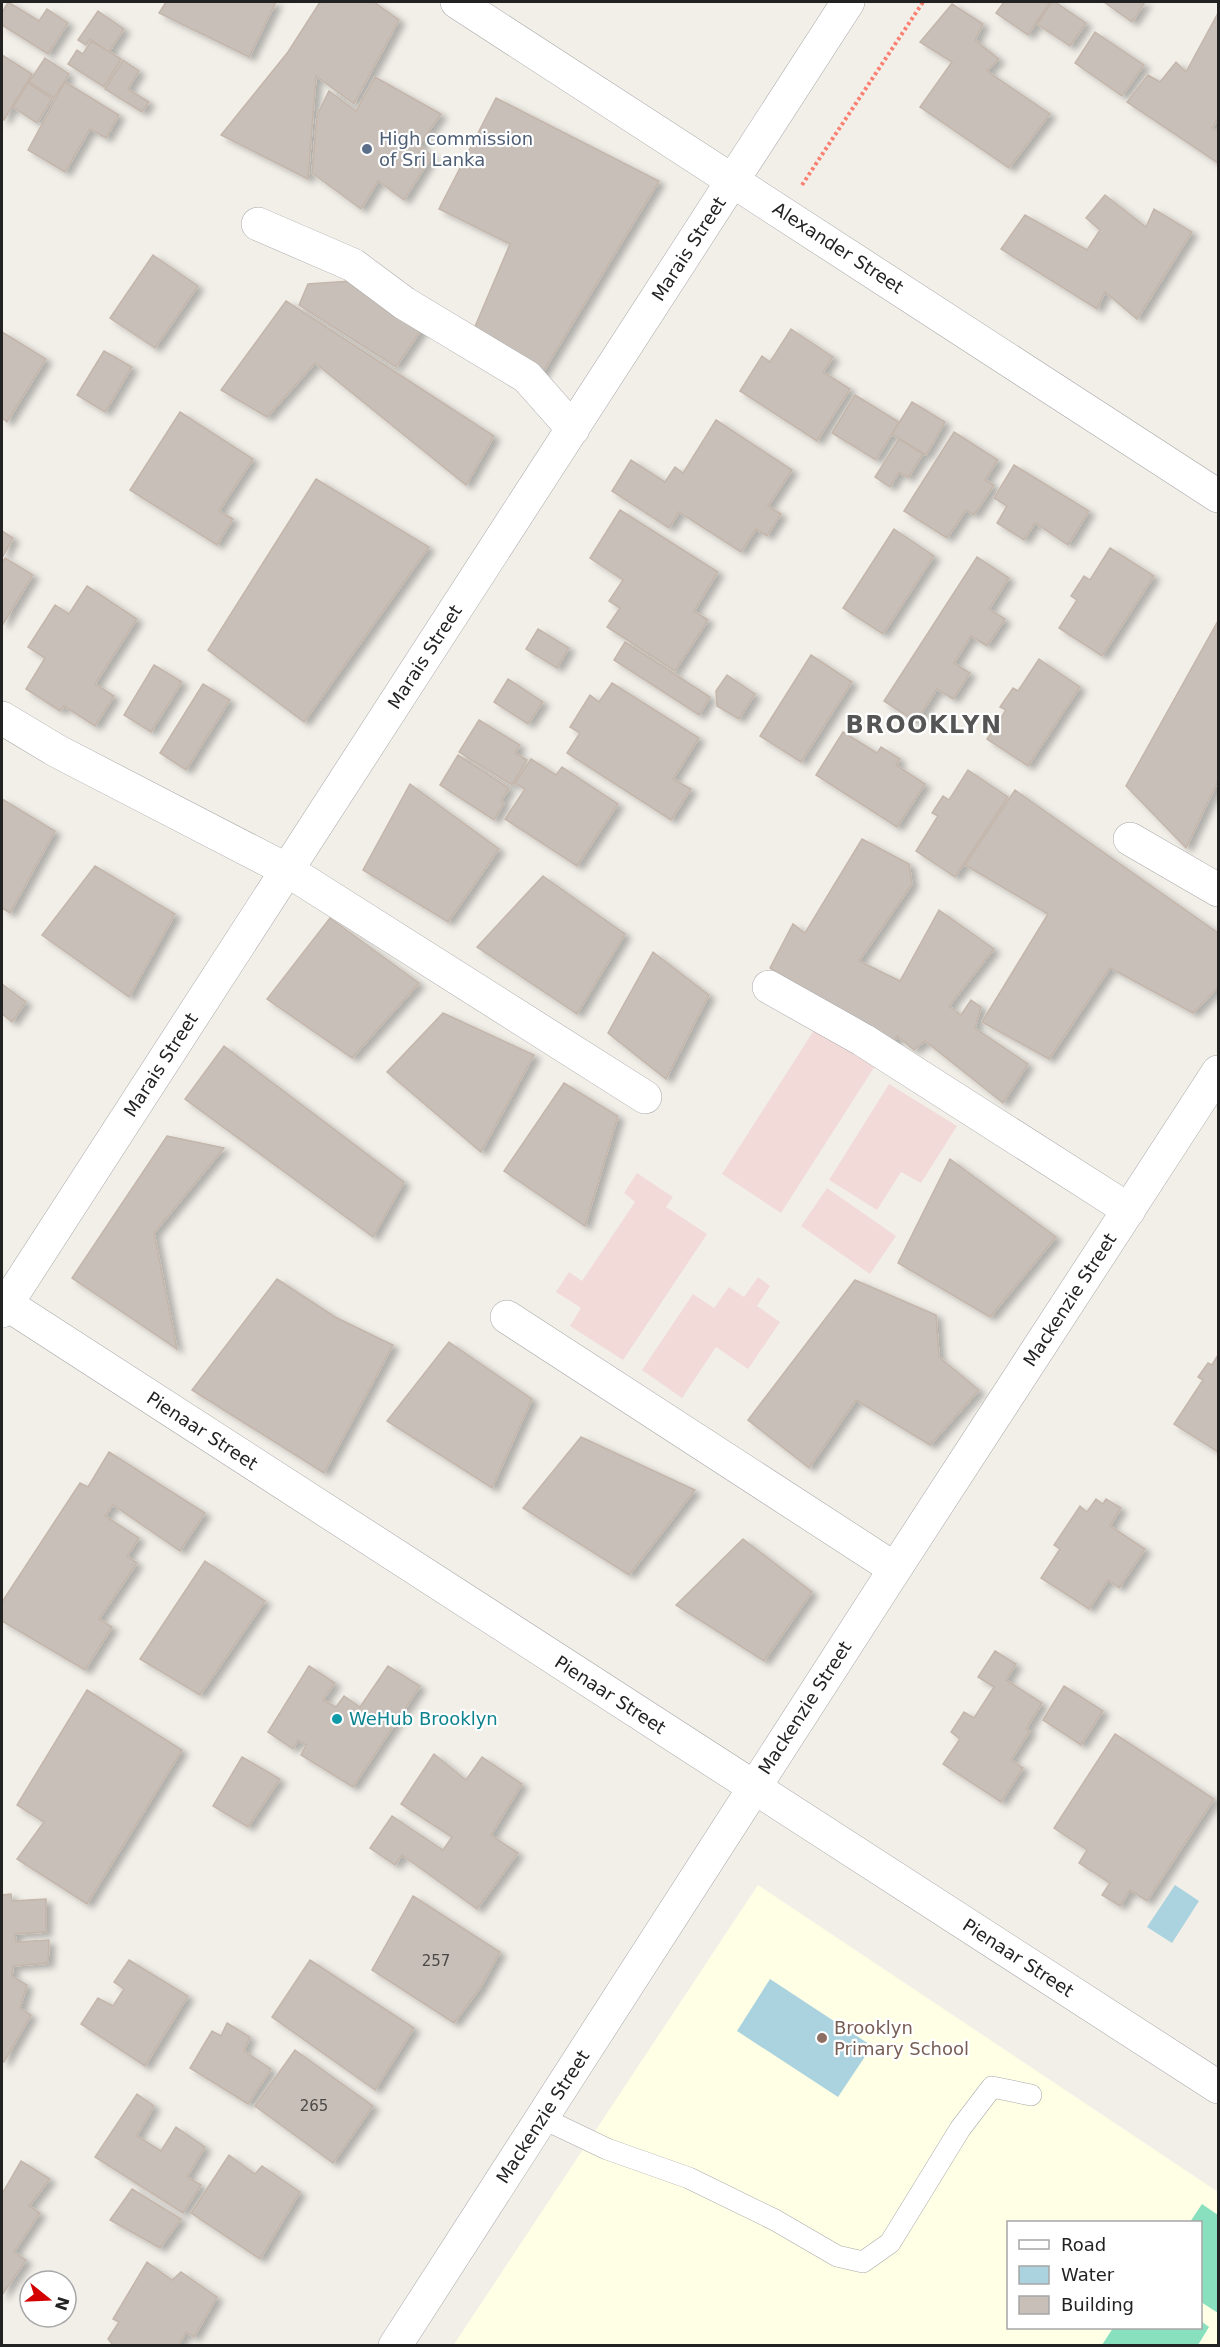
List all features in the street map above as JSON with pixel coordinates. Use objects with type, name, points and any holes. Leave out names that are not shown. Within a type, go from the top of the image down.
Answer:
[{"type":"street","name":"Alexander Street","points":[[457,2],[1218,496]]},
{"type":"street","name":"Marais Street","points":[[3,1306],[848,2]]},
{"type":"street","points":[[258,224],[353,265],[404,303],[527,377],[573,429]]},
{"type":"street","points":[[2,718],[57,751],[286,870],[645,1097]]},
{"type":"street","points":[[1130,839],[1218,890]]},
{"type":"street","points":[[769,987],[863,1040],[1128,1210]]},
{"type":"street","name":"Mackenzie Street","points":[[395,2346],[1218,1072]]},
{"type":"street","name":"Pienaar Street","points":[[3,1306],[1218,2087]]},
{"type":"street","points":[[507,1317],[895,1569]]},
{"type":"lane","points":[[542,2118],[607,2149],[689,2178],[775,2220],[837,2256],[863,2262],[890,2243],[960,2129],[992,2087],[1031,2095]]},
{"type":"path","points":[[784,213],[923,2]]},
{"type":"shaded area","points":[[816,1027],[875,1066],[781,1213],[722,1174]]},
{"type":"shaded area","points":[[889,1084],[957,1126],[921,1183],[901,1172],[877,1210],[829,1180]]},
{"type":"shaded area","points":[[637,1173],[673,1197],[666,1207],[707,1234],[623,1360],[570,1326],[581,1308],[556,1292],[569,1272],[582,1281],[635,1202],[624,1193]]},
{"type":"shaded area","points":[[827,1188],[896,1236],[870,1274],[801,1226]]},
{"type":"shaded area","points":[[758,1277],[770,1286],[757,1306],[780,1322],[748,1369],[716,1347],[682,1398],[642,1370],[693,1294],[714,1308],[729,1287],[744,1297]]},
{"type":"shaded area","name":"Brooklyn Primary School","points":[[758,1885],[1218,2192],[1218,2345],[453,2346]]},
{"type":"green space","points":[[1202,2204],[1218,2215],[1218,2313],[1202,2303],[1202,2221],[1191,2221]]},
{"type":"green space","points":[[1202,2322],[1209,2327],[1198,2345],[1102,2345],[1112,2329],[1202,2329]]},
{"type":"water","points":[[1175,1885],[1199,1901],[1172,1943],[1147,1927]]},
{"type":"water","points":[[770,1979],[872,2046],[838,2097],[737,2031]]},
{"type":"building","points":[[8,2],[39,21],[47,9],[68,23],[48,54],[2,25],[2,13]]},
{"type":"building","points":[[166,2],[276,2],[249,57],[159,13]]},
{"type":"building","points":[[320,2],[374,2],[399,20],[354,104],[316,76],[308,179],[221,135],[288,52]]},
{"type":"building","points":[[1004,2],[1050,2],[1028,35],[996,13]]},
{"type":"building","points":[[1052,2],[1086,23],[1070,46],[1037,24]]},
{"type":"building","points":[[1104,2],[1145,2],[1132,22]]},
{"type":"building","points":[[952,4],[983,24],[975,40],[999,59],[987,71],[1050,114],[1009,168],[920,107],[952,62],[920,42]]},
{"type":"building","points":[[98,11],[124,29],[109,52],[90,39],[86,45],[78,40]]},
{"type":"building","points":[[1218,13],[1218,118],[1212,128],[1218,132],[1218,163],[1127,102],[1148,75],[1160,82],[1176,62],[1186,72]]},
{"type":"building","points":[[1095,32],[1144,65],[1122,96],[1075,63]]},
{"type":"building","points":[[91,41],[121,59],[104,87],[68,64],[77,50],[83,54]]},
{"type":"building","points":[[2,55],[32,74],[4,120],[2,118]]},
{"type":"building","points":[[45,58],[69,74],[54,98],[29,82]]},
{"type":"building","points":[[123,60],[139,71],[128,89],[149,102],[142,112],[105,89]]},
{"type":"building","points":[[375,77],[441,114],[419,145],[432,156],[404,200],[378,181],[361,209],[312,173],[317,115],[329,91],[356,111]]},
{"type":"building","points":[[65,82],[119,115],[106,138],[90,129],[65,172],[28,150]]},
{"type":"building","points":[[28,83],[52,99],[37,123],[13,107]]},
{"type":"building","points":[[496,98],[659,181],[540,377],[471,336],[510,244],[439,209]]},
{"type":"building","points":[[1105,195],[1146,227],[1154,209],[1192,232],[1137,319],[1105,292],[1097,309],[1001,249],[1025,215],[1087,250],[1100,230],[1086,218]]},
{"type":"building","points":[[153,255],[198,286],[155,348],[110,318]]},
{"type":"building","points":[[352,281],[424,326],[396,367],[299,305],[308,284]]},
{"type":"building","points":[[286,301],[494,436],[466,485],[315,363],[267,417],[221,390]]},
{"type":"building","points":[[791,329],[833,357],[823,372],[850,389],[817,441],[740,391],[762,356],[770,362]]},
{"type":"building","points":[[2,332],[46,359],[7,422],[2,418]]},
{"type":"building","points":[[104,351],[132,367],[105,412],[77,395]]},
{"type":"building","points":[[855,395],[899,422],[876,460],[832,433]]},
{"type":"building","points":[[912,402],[945,422],[926,455],[892,434]]},
{"type":"building","points":[[180,412],[253,459],[219,511],[233,519],[217,545],[130,490]]},
{"type":"building","points":[[716,420],[792,470],[768,506],[781,514],[767,536],[756,529],[741,552],[679,512],[669,528],[612,491],[631,460],[665,482],[675,467],[683,473]]},
{"type":"building","points":[[954,432],[998,460],[985,480],[994,485],[974,515],[966,510],[947,538],[904,511]]},
{"type":"building","points":[[899,439],[923,454],[908,478],[899,472],[890,487],[875,477]]},
{"type":"building","points":[[1014,465],[1089,511],[1068,545],[1035,523],[1024,540],[997,523],[1007,506],[994,498]]},
{"type":"building","points":[[316,479],[429,547],[304,722],[208,650]]},
{"type":"building","points":[[620,510],[718,572],[694,611],[708,620],[675,671],[607,627],[620,608],[609,601],[623,580],[590,558]]},
{"type":"building","points":[[894,529],[934,556],[883,634],[843,608]]},
{"type":"building","points":[[2,531],[13,538],[2,558]]},
{"type":"building","points":[[1110,548],[1154,576],[1102,656],[1059,628],[1077,600],[1071,596],[1084,576],[1090,580]]},
{"type":"building","points":[[977,557],[1009,578],[989,609],[1005,619],[987,646],[971,636],[954,663],[970,673],[953,699],[937,689],[916,722],[884,701]]},
{"type":"building","points":[[5,558],[33,575],[3,624],[2,563]]},
{"type":"building","points":[[87,586],[137,619],[95,684],[114,696],[95,726],[64,706],[60,711],[26,689],[45,658],[28,647],[55,605],[69,614]]},
{"type":"building","points":[[1218,621],[1218,781],[1186,848],[1126,786]]},
{"type":"building","points":[[538,629],[569,648],[557,668],[526,649]]},
{"type":"building","points":[[625,642],[710,697],[699,715],[614,660]]},
{"type":"building","points":[[811,655],[852,682],[801,762],[760,736]]},
{"type":"building","points":[[1039,659],[1080,687],[1028,766],[987,739],[1006,710],[1000,707],[1013,688],[1018,691]]},
{"type":"building","points":[[154,665],[182,682],[151,732],[124,715]]},
{"type":"building","points":[[727,675],[755,694],[739,719],[717,706],[716,691]]},
{"type":"building","points":[[508,679],[543,702],[528,724],[494,702]]},
{"type":"building","points":[[612,683],[699,738],[673,779],[691,789],[671,820],[567,753],[580,733],[570,727],[590,695],[599,702]]},
{"type":"building","points":[[203,684],[230,700],[186,770],[160,753]]},
{"type":"building","points":[[479,720],[520,745],[515,753],[527,760],[512,785],[459,752]]},
{"type":"building","points":[[843,732],[877,753],[881,747],[900,759],[896,765],[925,784],[897,827],[816,775]]},
{"type":"building","points":[[458,755],[509,788],[501,801],[504,803],[494,820],[440,785]]},
{"type":"building","points":[[531,759],[556,775],[562,767],[618,804],[577,866],[505,819],[525,789],[515,783]]},
{"type":"building","points":[[968,770],[1008,797],[955,877],[916,851],[938,816],[932,813],[943,796],[949,800]]},
{"type":"building","points":[[410,784],[499,849],[448,922],[363,870]]},
{"type":"building","points":[[1015,790],[1218,933],[1218,987],[1193,1013],[1110,968],[1049,1059],[982,1022],[1048,914],[965,865]]},
{"type":"building","points":[[2,799],[55,831],[10,913],[2,908]]},
{"type":"building","points":[[862,839],[909,864],[912,884],[859,961],[900,981],[939,910],[994,949],[949,1006],[961,1015],[971,1000],[981,1007],[975,1028],[1028,1064],[1003,1103],[925,1041],[914,1050],[897,1036],[891,1047],[770,968],[793,924],[805,933]]},
{"type":"building","points":[[95,866],[175,914],[129,997],[42,935]]},
{"type":"building","points":[[543,876],[625,934],[577,1014],[477,947]]},
{"type":"building","points":[[330,918],[419,983],[352,1058],[267,999]]},
{"type":"building","points":[[653,952],[709,995],[666,1079],[608,1033]]},
{"type":"building","points":[[2,984],[26,1002],[12,1022],[2,1014]]},
{"type":"building","points":[[443,1013],[534,1055],[481,1152],[387,1072]]},
{"type":"building","points":[[224,1046],[404,1182],[373,1237],[185,1099]]},
{"type":"building","points":[[564,1083],[618,1116],[585,1226],[504,1171]]},
{"type":"building","points":[[167,1136],[224,1148],[154,1233],[177,1349],[72,1278]]},
{"type":"building","points":[[950,1159],[1056,1237],[990,1317],[898,1263]]},
{"type":"building","points":[[277,1279],[335,1317],[393,1345],[324,1473],[192,1390]]},
{"type":"building","points":[[855,1280],[936,1315],[939,1357],[979,1390],[930,1445],[856,1400],[809,1468],[748,1420]]},
{"type":"building","points":[[449,1342],[532,1399],[492,1488],[387,1421]]},
{"type":"building","points":[[1218,1355],[1218,1452],[1174,1424],[1203,1380],[1198,1377],[1208,1363],[1212,1365]]},
{"type":"building","points":[[581,1437],[695,1490],[629,1575],[523,1508]]},
{"type":"building","points":[[109,1452],[205,1513],[180,1551],[113,1505],[105,1516],[139,1538],[127,1556],[137,1563],[99,1619],[112,1627],[85,1670],[2,1621],[2,1602],[80,1483],[88,1487]]},
{"type":"building","points":[[1096,1499],[1103,1504],[1106,1499],[1121,1508],[1110,1526],[1145,1549],[1119,1588],[1108,1580],[1089,1609],[1041,1578],[1060,1549],[1054,1545],[1080,1506],[1087,1512]]},
{"type":"building","points":[[743,1539],[812,1592],[764,1661],[676,1605]]},
{"type":"building","points":[[205,1561],[265,1601],[200,1695],[140,1659]]},
{"type":"building","points":[[995,1651],[1016,1664],[1006,1680],[1042,1703],[1026,1729],[1030,1731],[1011,1760],[1023,1768],[1001,1802],[943,1764],[960,1739],[951,1732],[964,1712],[974,1718],[994,1687],[978,1677]]},
{"type":"building","name":"WeHub Brooklyn","points":[[309,1666],[335,1683],[323,1700],[336,1707],[344,1696],[360,1707],[388,1666],[420,1686],[353,1787],[301,1755],[306,1745],[298,1740],[293,1749],[268,1732]]},
{"type":"building","points":[[1064,1686],[1103,1711],[1081,1745],[1043,1720]]},
{"type":"building","points":[[87,1690],[182,1750],[87,1904],[17,1859],[44,1822],[17,1805]]},
{"type":"building","points":[[1115,1734],[1214,1799],[1147,1901],[1130,1890],[1120,1906],[1102,1895],[1110,1883],[1079,1863],[1087,1850],[1054,1828]]},
{"type":"building","points":[[434,1754],[466,1780],[482,1757],[522,1784],[491,1835],[518,1853],[477,1909],[402,1855],[395,1865],[370,1848],[392,1816],[443,1850],[452,1837],[401,1804]]},
{"type":"building","points":[[242,1757],[280,1779],[248,1827],[213,1806]]},
{"type":"building","points":[[11,1894],[12,1901],[46,1899],[46,1932],[15,1934],[16,1942],[49,1940],[48,1963],[13,1966],[12,1976],[27,1985],[20,2008],[31,2015],[4,2062],[2,2061],[2,1895]]},
{"type":"building","points":[[413,1896],[500,1952],[480,1988],[454,2023],[372,1970]]},
{"type":"building","points":[[129,1960],[188,1996],[145,2066],[81,2024],[98,1998],[113,2006],[124,1989],[114,1982]]},
{"type":"building","points":[[310,1960],[414,2028],[375,2090],[272,2017]]},
{"type":"building","points":[[227,2023],[250,2037],[244,2051],[271,2069],[248,2104],[190,2068],[212,2031],[221,2036]]},
{"type":"building","points":[[295,2050],[373,2106],[333,2163],[255,2106]]},
{"type":"building","points":[[137,2094],[154,2106],[137,2136],[161,2151],[176,2127],[205,2147],[187,2177],[201,2185],[183,2213],[95,2157]]},
{"type":"building","points":[[229,2155],[255,2174],[262,2166],[300,2192],[260,2259],[191,2213]]},
{"type":"building","points":[[21,2161],[50,2179],[29,2206],[40,2213],[14,2252],[26,2260],[2,2295],[2,2194]]},
{"type":"building","points":[[132,2189],[181,2219],[160,2248],[110,2220]]},
{"type":"building","points":[[147,2262],[172,2280],[181,2272],[217,2297],[194,2337],[186,2332],[178,2346],[114,2346],[108,2339],[119,2322],[113,2319]]},
{"type":"place","name":"High commission of Sri Lanka","points":[[367,149]]},
{"type":"place","name":"WeHub Brooklyn","points":[[337,1719]]},
{"type":"place","name":"Brooklyn Primary School","points":[[822,2038]]},
{"type":"district","name":"BROOKLYN","points":[[924,725]]}]
